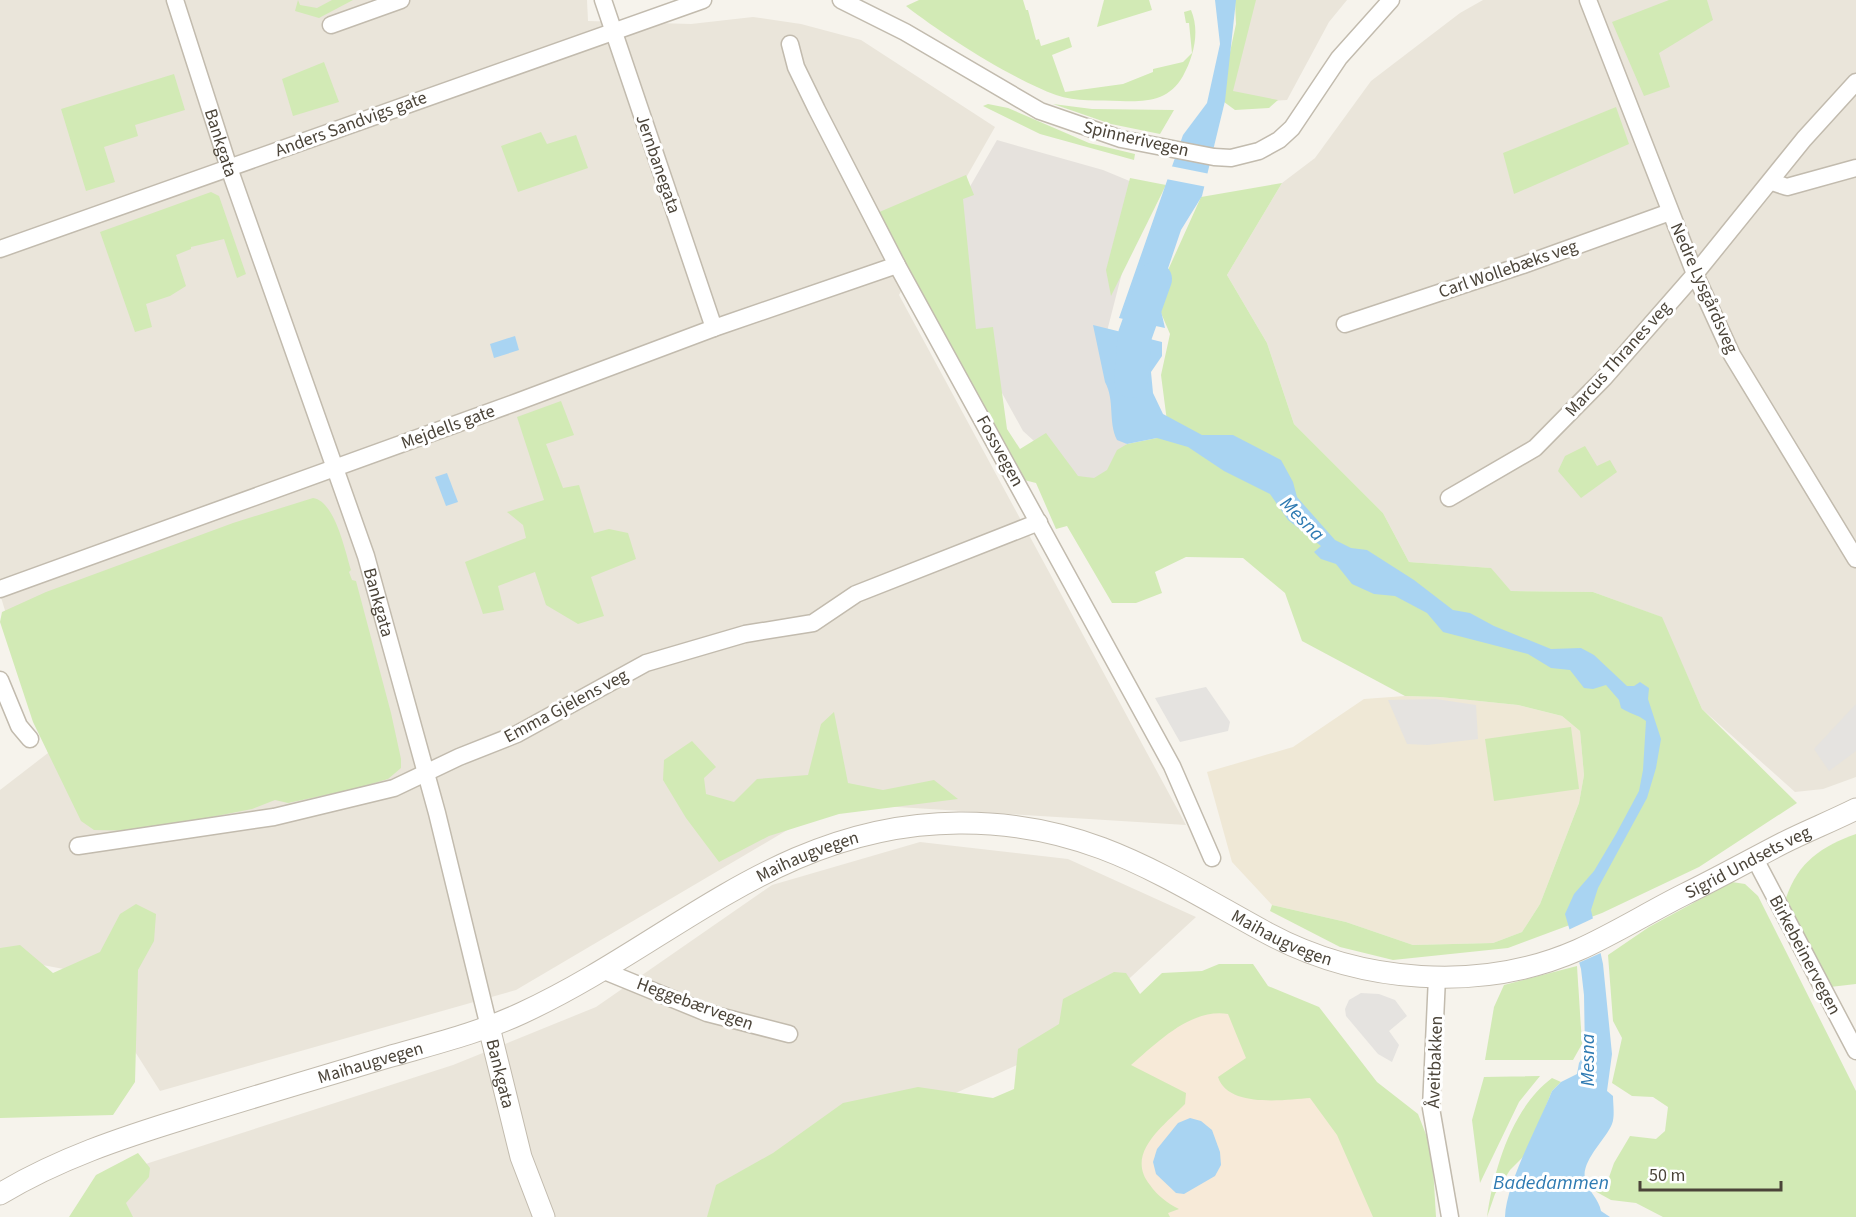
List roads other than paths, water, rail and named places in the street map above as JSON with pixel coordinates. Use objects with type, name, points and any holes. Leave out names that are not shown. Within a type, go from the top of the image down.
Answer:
[{"type":"street","name":"Bankgata","points":[[175,0],[230,168],[366,556],[426,774],[521,1157],[544,1217]]},
{"type":"street","points":[[332,25],[401,0]]},
{"type":"street","name":"Jernbanegata","points":[[603,0],[714,328]]},
{"type":"street","name":"Anders Sandvigs gate","points":[[0,249],[703,0]]},
{"type":"street","name":"Spinnerivegen","points":[[841,0],[905,32],[1040,111],[1082,128],[1155,146],[1231,158],[1259,151],[1279,140],[1292,128],[1339,57],[1390,0]]},
{"type":"street","name":"Nedre Lysgårdsveg","points":[[1588,0],[1695,274],[1732,355],[1856,559]]},
{"type":"street","name":"Fossvegen","points":[[790,44],[796,67],[897,265],[1172,766],[1212,858]]},
{"type":"street","name":"Marcus Thranes veg","points":[[1449,498],[1535,448],[1604,378],[1695,274],[1804,140],[1856,82]]},
{"type":"street","points":[[1772,182],[1787,186],[1856,168]]},
{"type":"street","name":"Carl Wollebæks veg","points":[[1346,324],[1523,265],[1670,212]]},
{"type":"street","name":"Mejdells gate","points":[[0,590],[714,328],[897,265]]},
{"type":"street","name":"Emma Gjelens veg","points":[[78,846],[308,810],[394,788],[459,757],[518,734],[646,663],[745,634],[813,623],[856,594],[1040,522]]},
{"type":"street","points":[[0,680],[19,726],[30,739]]},
{"type":"street","name":"Sigrid Undsets veg","points":[[1641,917],[1782,843],[1856,809]]},
{"type":"street","name":"Maihaugvegen","points":[[0,1194],[41,1171],[87,1150],[244,1100],[489,1028],[559,995],[743,882],[827,845],[870,833],[957,823],[1000,825],[1056,833],[1105,848],[1167,875],[1272,935],[1322,957],[1378,973],[1437,977],[1517,970],[1579,950],[1641,917]]},
{"type":"street","name":"Birkebeinervegen","points":[[1755,859],[1856,1050]]},
{"type":"street","name":"Heggebærvegen","points":[[602,970],[707,1013],[789,1034]]},
{"type":"street","name":"Åveitbakken","points":[[1437,977],[1431,1108],[1450,1217]]},
{"type":"water","points":[[1215,0],[1236,0],[1225,101],[1202,196],[1181,230],[1158,298],[1165,328],[1119,318],[1183,135],[1207,103],[1220,44]]},
{"type":"water","name":"Badedammen","points":[[1093,325],[1162,342],[1162,356],[1151,372],[1153,393],[1163,414],[1202,435],[1233,435],[1281,460],[1293,482],[1297,497],[1335,540],[1351,548],[1367,550],[1414,580],[1453,610],[1470,613],[1494,626],[1551,649],[1581,648],[1594,655],[1627,686],[1634,686],[1640,682],[1649,688],[1648,699],[1661,739],[1656,768],[1647,798],[1598,888],[1591,910],[1603,964],[1612,1054],[1607,1091],[1613,1096],[1614,1114],[1609,1130],[1590,1158],[1585,1179],[1601,1211],[1610,1217],[1505,1217],[1517,1171],[1552,1091],[1561,1082],[1577,1074],[1579,1063],[1585,1053],[1581,969],[1565,914],[1574,894],[1594,871],[1639,791],[1643,770],[1646,721],[1621,708],[1619,700],[1606,685],[1593,689],[1584,688],[1570,670],[1551,668],[1528,654],[1443,632],[1427,613],[1395,596],[1374,594],[1352,584],[1336,564],[1321,559],[1314,552],[1321,546],[1288,520],[1270,494],[1224,471],[1188,447],[1157,438],[1127,444],[1117,440],[1114,433],[1110,396]]},
{"type":"water","points":[[515,336],[519,350],[494,358],[490,344]]},
{"type":"water","points":[[447,473],[458,502],[446,506],[435,477]]},
{"type":"water","points":[[1190,1118],[1201,1121],[1212,1130],[1220,1152],[1221,1165],[1215,1176],[1184,1194],[1176,1193],[1156,1174],[1153,1162],[1157,1149],[1178,1123]]},
{"type":"waterway","name":"Mesna","points":[[1131,381],[1135,335],[1155,279]]}]
